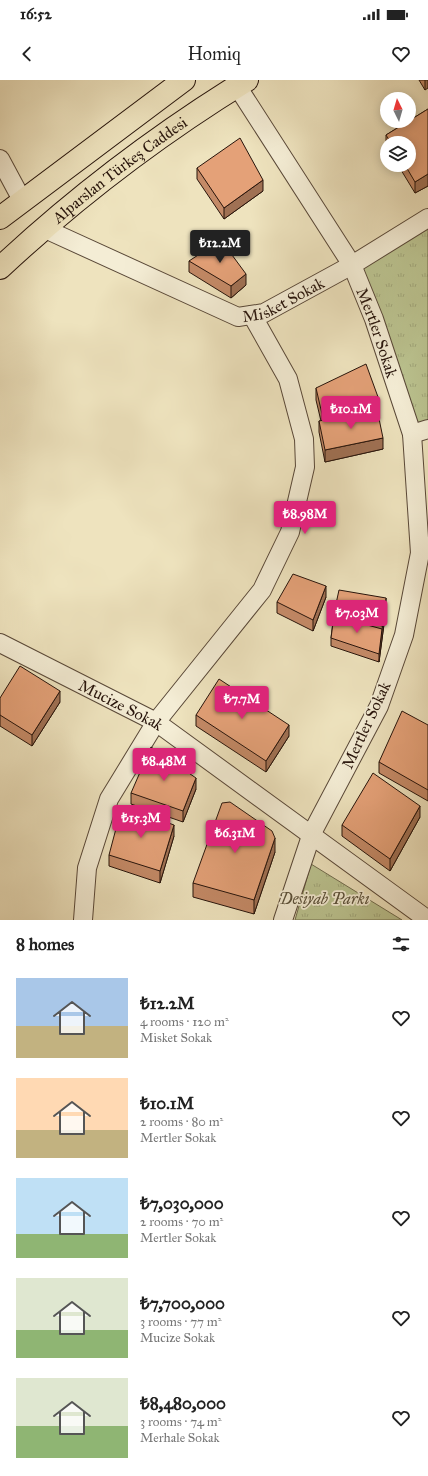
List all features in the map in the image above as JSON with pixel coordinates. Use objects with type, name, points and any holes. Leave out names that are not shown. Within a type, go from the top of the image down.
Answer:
[{"type":"main road","points":[[0,218],[22,200],[184,80]]},
{"type":"main road","name":"Alparslan Türkeş Caddesi","points":[[0,268],[43,228],[137,154],[242,83]]},
{"type":"street","name":"Mertler Sokak","points":[[242,83],[352,265],[420,432],[420,553],[404,635],[379,706],[312,834],[283,920]]},
{"type":"street","points":[[0,159],[22,200]]},
{"type":"street","name":"Misket Sokak","points":[[43,228],[238,317],[264,313],[352,265],[428,218]]},
{"type":"street","points":[[82,920],[87,868],[108,799],[156,722],[262,590],[290,532],[298,503],[305,467],[304,439],[288,379],[252,315]]},
{"type":"street","name":"Mucize Sokak","points":[[0,643],[156,722],[312,834],[428,920]]},
{"type":"green space","points":[[428,218],[428,430],[412,434],[352,265]]},
{"type":"green space","name":"Desiyab Parkı","points":[[311,864],[402,920],[295,920]]},
{"type":"building","points":[[428,109],[428,174],[415,182],[409,172],[416,172],[416,136],[386,135],[397,128],[416,128],[416,116]]},
{"type":"building","points":[[240,138],[263,180],[224,208],[197,168]]},
{"type":"building","points":[[221,240],[246,274],[231,286],[189,261]]},
{"type":"building","points":[[366,364],[378,397],[322,414],[316,388]]},
{"type":"building","points":[[377,409],[383,438],[325,450],[319,421]]},
{"type":"building","points":[[293,574],[326,586],[313,620],[277,602]]},
{"type":"building","points":[[339,590],[386,598],[382,626],[334,613]]},
{"type":"building","points":[[334,616],[382,629],[379,654],[331,638]]},
{"type":"building","points":[[20,666],[60,691],[32,735],[0,715],[0,698]]},
{"type":"building","points":[[219,679],[289,725],[266,761],[196,715]]},
{"type":"building","points":[[402,711],[428,725],[428,790],[379,762]]},
{"type":"building","points":[[151,747],[196,778],[183,811],[131,793]]},
{"type":"building","points":[[373,773],[420,806],[390,859],[342,825]]},
{"type":"building","points":[[230,802],[272,831],[275,838],[254,900],[193,883],[222,803]]},
{"type":"building","points":[[122,806],[174,825],[160,871],[109,855]]}]
